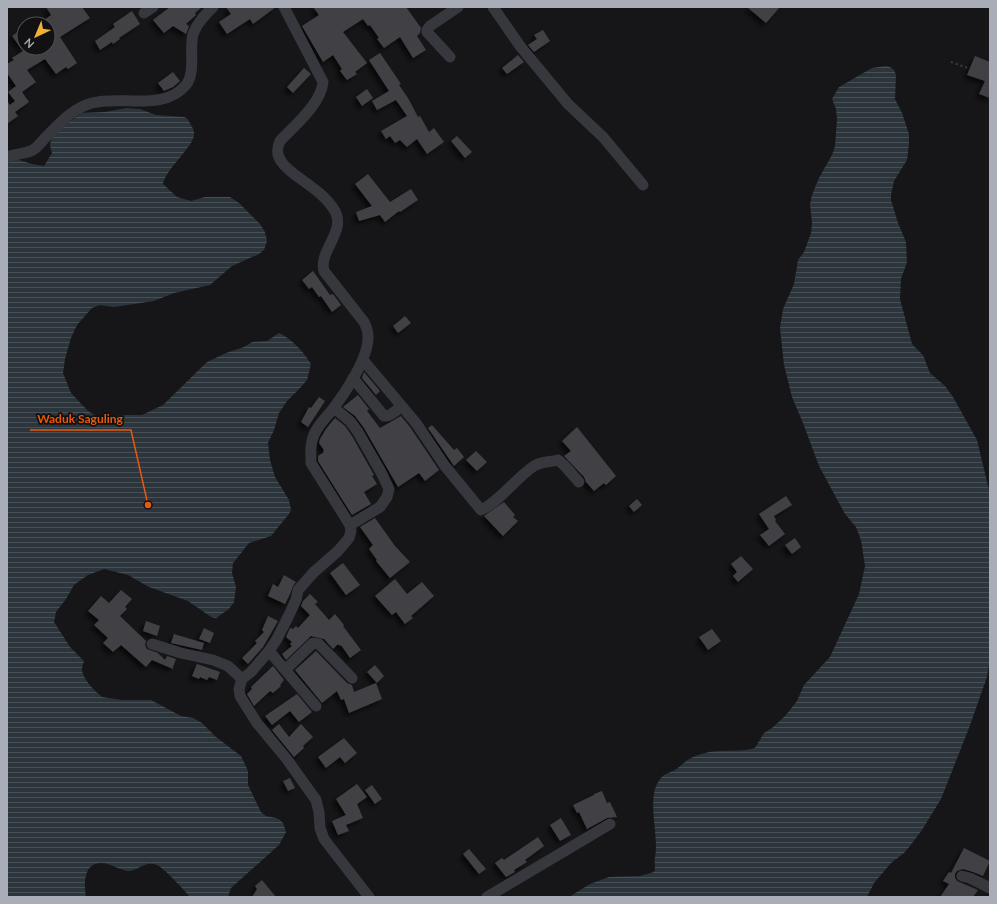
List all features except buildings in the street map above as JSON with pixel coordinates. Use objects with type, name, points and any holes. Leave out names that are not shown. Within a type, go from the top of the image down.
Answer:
[{"type":"street","points":[[7,157],[35,149],[68,115],[79,108],[92,103],[112,100],[151,100],[167,97],[180,90],[187,82],[191,73],[194,34],[198,23],[213,7]]},
{"type":"street","points":[[284,7],[323,82],[317,101],[280,141],[277,148],[278,155],[281,162],[287,168],[327,200],[334,208],[337,216],[336,231],[322,265],[324,271],[364,322],[368,330],[368,337],[363,360],[334,408],[316,430],[312,440],[310,452],[311,462],[350,525],[351,531],[349,538],[338,551],[314,572],[298,590],[296,600],[289,615],[269,651],[251,672],[242,679],[240,696],[257,723],[286,758],[316,800],[319,812],[320,828],[324,839],[369,897]]},
{"type":"street","points":[[450,57],[427,32],[427,30],[430,26],[458,7]]},
{"type":"street","points":[[493,7],[520,46],[568,104],[603,137],[643,185]]},
{"type":"street","points":[[363,360],[416,423],[445,466],[481,510],[534,466],[545,462],[558,460],[579,482]]},
{"type":"street","points":[[353,378],[384,416],[390,415],[402,406]]},
{"type":"street","points":[[334,408],[350,421],[358,432],[389,489],[387,497],[380,507],[350,525]]},
{"type":"street","points":[[286,669],[313,643],[316,643],[352,678]]},
{"type":"street","points":[[152,644],[181,653],[213,660],[228,666],[242,679]]},
{"type":"street","points":[[269,651],[286,669],[316,706]]},
{"type":"street","points":[[487,897],[610,824]]},
{"type":"street","points":[[962,876],[970,878],[990,888]]},
{"type":"path","points":[[951,62],[990,76]]},
{"type":"shaded area","points":[[886,66],[894,70],[896,75],[895,99],[902,113],[909,134],[907,160],[894,181],[891,195],[891,200],[898,223],[906,242],[907,262],[901,279],[900,299],[912,344],[923,355],[930,373],[945,386],[953,397],[977,440],[990,494],[990,658],[987,677],[969,728],[941,799],[922,830],[910,846],[904,853],[891,863],[874,883],[867,897],[569,897],[590,884],[609,877],[640,876],[654,872],[656,837],[653,802],[654,792],[658,782],[664,775],[675,770],[696,756],[713,752],[755,748],[764,733],[786,715],[797,701],[804,685],[830,657],[859,594],[865,566],[861,540],[856,527],[845,514],[819,466],[792,397],[784,365],[780,328],[783,309],[794,284],[798,260],[804,252],[811,233],[812,223],[810,204],[812,195],[835,146],[837,119],[836,109],[832,99],[839,87],[872,68]]},
{"type":"shaded area","points":[[126,108],[140,109],[156,115],[184,117],[187,119],[194,130],[193,138],[186,150],[169,171],[163,184],[177,197],[191,201],[205,197],[230,197],[239,203],[260,224],[265,232],[267,241],[264,250],[259,254],[232,266],[210,285],[174,293],[154,301],[114,307],[100,305],[92,308],[77,325],[71,338],[65,359],[63,373],[71,393],[88,411],[100,418],[123,415],[142,415],[163,405],[207,362],[226,353],[244,347],[252,342],[267,341],[279,333],[297,346],[311,364],[307,380],[287,401],[279,413],[268,443],[270,460],[275,477],[289,500],[291,510],[271,536],[249,543],[233,563],[232,573],[236,587],[234,602],[229,609],[216,618],[211,617],[188,601],[149,587],[128,575],[104,569],[88,575],[74,585],[56,612],[54,622],[70,647],[84,661],[82,670],[85,678],[102,697],[122,700],[151,700],[181,716],[193,718],[202,723],[216,737],[241,756],[248,771],[248,785],[261,812],[266,816],[280,820],[283,823],[286,832],[279,845],[231,888],[228,897],[190,897],[164,870],[157,865],[149,864],[132,871],[128,871],[101,863],[95,864],[88,871],[85,881],[86,897],[7,897],[7,163],[16,159],[44,166],[52,153],[50,146],[52,134],[82,113],[105,112]]},
{"type":"place","name":"Waduk Saguling","points":[[148,505]]}]
